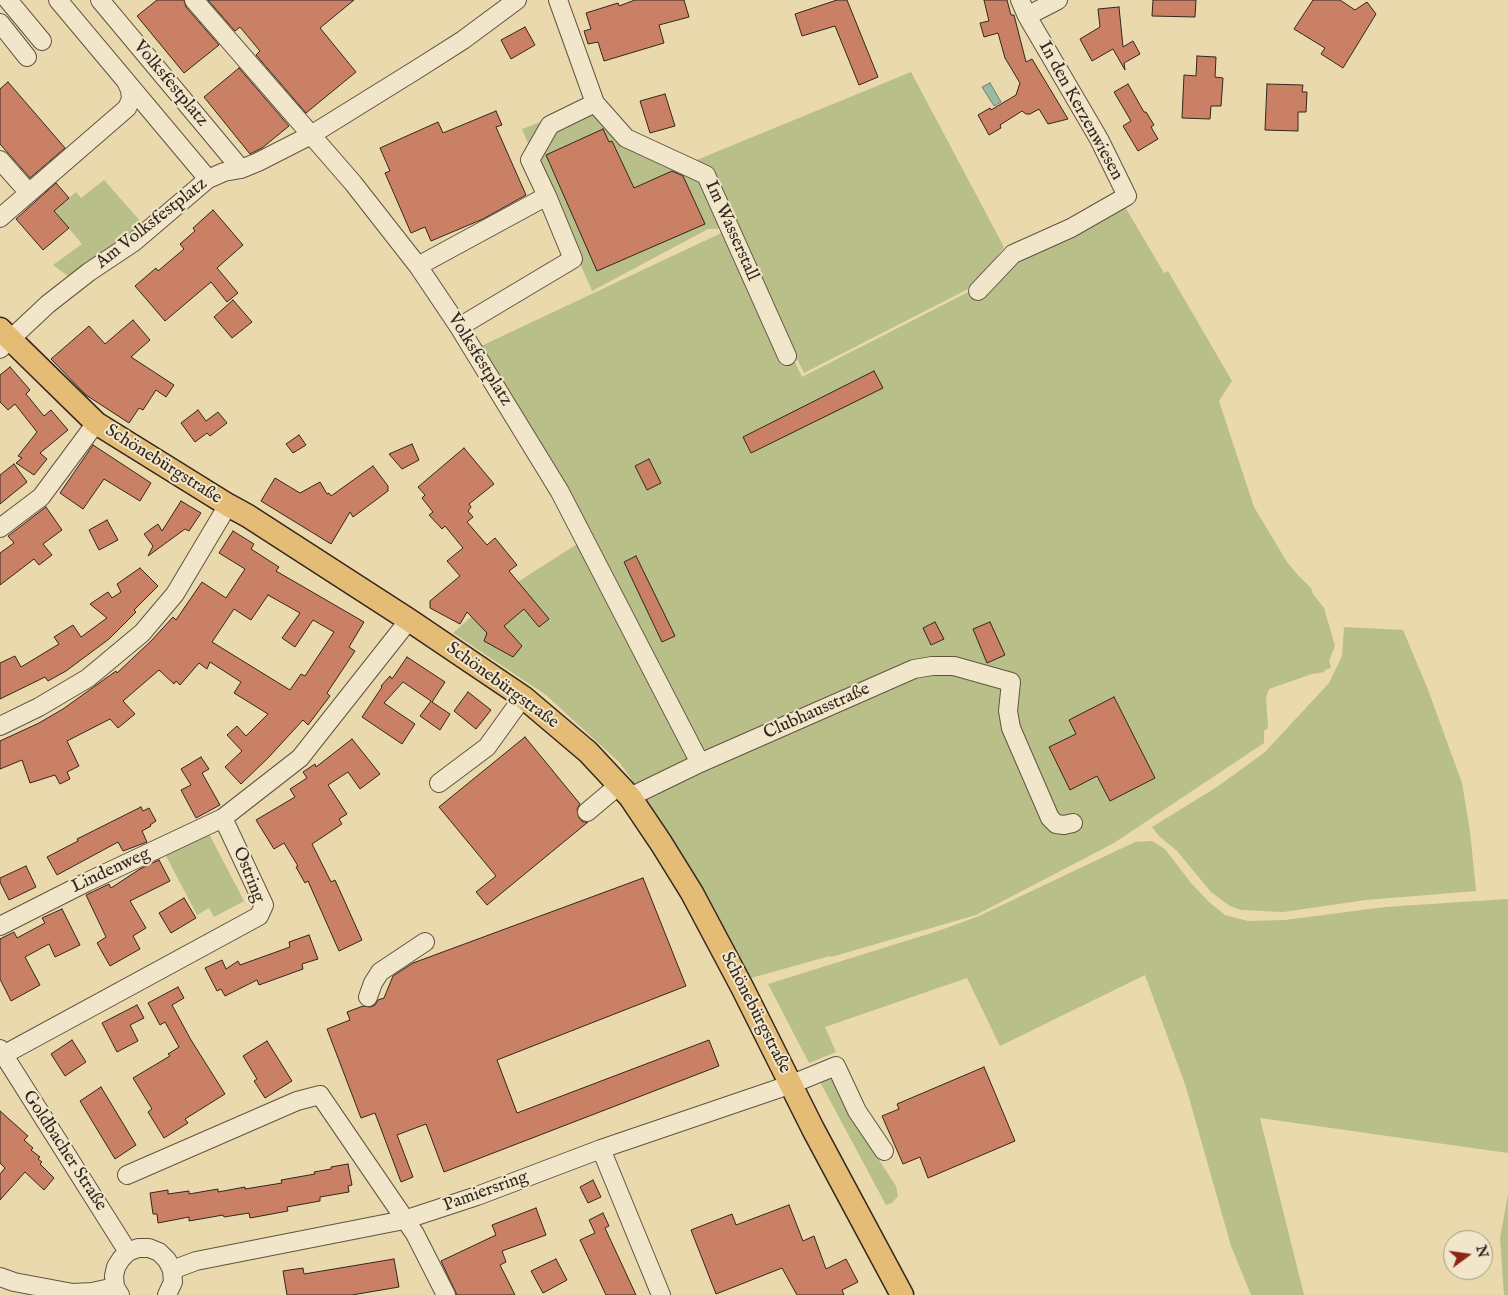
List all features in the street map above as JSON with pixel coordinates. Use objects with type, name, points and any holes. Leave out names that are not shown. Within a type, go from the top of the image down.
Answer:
[{"type":"main road","name":"Schönebürgstraße","points":[[3,340],[96,423],[248,516],[409,620],[523,697],[588,752],[624,791],[661,843],[692,893],[792,1084],[813,1129],[902,1295]]},
{"type":"street","points":[[8,0],[42,41]]},
{"type":"street","points":[[58,0],[208,180]]},
{"type":"street","name":"Volksfestplatz","points":[[100,0],[241,169]]},
{"type":"street","name":"Volksfestplatz","points":[[194,0],[353,183],[418,266],[459,327],[560,492],[700,763]]},
{"type":"street","points":[[311,135],[427,64],[517,0]]},
{"type":"street","name":"Im Wasserstall","points":[[558,0],[595,103],[626,138],[706,175],[787,356]]},
{"type":"street","name":"In den Kerzenwiesen","points":[[978,291],[1013,254],[1071,228],[1127,196],[1099,139],[1027,16],[1020,0]]},
{"type":"street","points":[[1027,16],[1058,0]]},
{"type":"street","points":[[0,24],[27,57]]},
{"type":"street","points":[[3,209],[29,193],[127,108],[131,99],[126,80]]},
{"type":"street","points":[[459,327],[573,259],[530,160],[550,125],[595,103]]},
{"type":"street","name":"Am Volksfestplatz","points":[[3,340],[55,299],[134,242],[208,180],[224,172],[241,169],[311,135]]},
{"type":"street","points":[[0,160],[29,193]]},
{"type":"street","points":[[418,266],[547,196]]},
{"type":"street","points":[[0,528],[41,497],[96,423]]},
{"type":"street","points":[[0,726],[39,707],[88,678],[142,633],[175,594],[228,505]]},
{"type":"street","points":[[223,818],[300,758],[409,620]]},
{"type":"street","name":"Clubhausstraße","points":[[587,812],[624,791],[700,763],[914,669],[932,666],[954,666],[1011,682],[1008,712],[1012,728],[1050,818],[1056,824],[1073,823]]},
{"type":"street","points":[[439,783],[487,747],[523,697]]},
{"type":"street","name":"Lindenweg","points":[[0,926],[87,882],[223,818]]},
{"type":"street","name":"Ostring","points":[[2,1052],[259,916],[264,904],[223,818]]},
{"type":"street","points":[[368,998],[373,983],[380,972],[425,942]]},
{"type":"street","name":"Goldbacher Straße","points":[[2,1052],[128,1252]]},
{"type":"street","name":"Pamiersring","points":[[172,1270],[196,1261],[404,1220],[477,1196],[601,1149],[792,1084],[836,1066],[857,1111],[884,1151]]},
{"type":"street","points":[[127,1175],[297,1101],[320,1095],[346,1130],[415,1234],[446,1295]]},
{"type":"street","points":[[601,1149],[661,1295]]},
{"type":"street","points":[[0,1277],[14,1282],[73,1292],[118,1291],[114,1276],[121,1258],[128,1252],[138,1248],[149,1248],[159,1252],[167,1260],[172,1270],[173,1282],[167,1295]]},
{"type":"shaded area","points":[[911,72],[1004,247],[977,284],[1008,248],[1124,205],[1164,273],[1168,271],[1232,381],[1219,401],[1254,507],[1287,562],[1311,588],[1313,594],[1324,608],[1335,646],[1329,661],[1331,668],[1324,672],[1312,674],[1269,689],[1266,697],[1268,728],[1264,731],[1264,743],[1114,843],[976,915],[751,978],[670,835],[620,763],[546,695],[453,633],[491,599],[585,539],[479,347],[732,228],[708,229],[592,291],[522,129],[604,98],[607,118],[682,166]],"holes":[[[732,228],[804,373],[976,285],[974,289],[802,377]]]},
{"type":"shaded area","points":[[990,83],[1001,102],[994,106],[982,87]]},
{"type":"shaded area","points":[[104,180],[143,224],[69,277],[53,265],[82,244],[54,211],[76,192],[81,198]]},
{"type":"shaded area","points":[[1344,627],[1403,630],[1427,687],[1462,783],[1470,831],[1476,891],[1366,900],[1283,912],[1241,910],[1230,906],[1211,892],[1177,851],[1159,836],[1152,827],[1217,787],[1265,752],[1329,683],[1342,656]]},
{"type":"shaded area","points":[[207,830],[244,901],[214,917],[209,908],[197,915],[164,852]]},
{"type":"shaded area","points":[[1152,841],[1165,849],[1191,883],[1209,902],[1225,915],[1248,921],[1285,920],[1385,907],[1508,899],[1508,1153],[1260,1118],[1304,1295],[1251,1295],[1231,1246],[1186,1087],[1145,975],[1000,1046],[967,978],[825,1027],[836,1052],[809,1063],[768,984],[941,930],[979,916],[1135,842]]},
{"type":"shaded area","points":[[827,1078],[838,1082],[864,1137],[896,1186],[898,1196],[892,1203],[886,1205],[819,1080]]},
{"type":"shaded area","points":[[1508,1194],[1508,1295],[1504,1295],[1500,1238]]},
{"type":"building","points":[[157,0],[184,0],[186,7],[219,45],[184,73],[137,16]]},
{"type":"building","points":[[208,0],[354,0],[320,28],[356,72],[306,113],[256,55],[260,51],[240,27],[235,31]]},
{"type":"building","points":[[635,0],[684,0],[689,17],[659,25],[664,43],[604,61],[598,42],[588,44],[584,31],[591,29],[586,13],[618,3],[619,6]]},
{"type":"building","points":[[837,0],[847,0],[878,77],[859,85],[835,26],[802,36],[795,14]]},
{"type":"building","points":[[984,0],[1007,0],[1011,15],[1014,15],[1026,62],[1032,59],[1068,119],[1048,124],[1039,109],[1030,114],[1022,111],[1000,125],[1001,128],[989,135],[978,115],[990,108],[991,110],[1016,95],[1020,83],[1005,58],[998,33],[984,37],[980,23],[989,21]]},
{"type":"building","points":[[1153,0],[1196,0],[1195,17],[1152,16]]},
{"type":"building","points":[[1313,0],[1340,0],[1355,10],[1367,2],[1376,14],[1343,68],[1321,54],[1325,48],[1294,29]]},
{"type":"building","points":[[1119,7],[1123,47],[1133,41],[1140,54],[1124,63],[1125,70],[1113,49],[1092,61],[1080,39],[1100,27],[1098,9]]},
{"type":"building","points":[[525,27],[535,45],[511,59],[501,40]]},
{"type":"building","points":[[1197,56],[1216,57],[1215,77],[1223,78],[1221,106],[1211,106],[1210,119],[1182,118],[1184,75],[1196,76]]},
{"type":"building","points":[[239,68],[289,126],[262,148],[250,154],[204,97]]},
{"type":"building","points":[[8,82],[65,148],[30,178],[0,144],[0,89]]},
{"type":"building","points":[[1128,84],[1154,125],[1151,127],[1158,139],[1138,151],[1123,126],[1131,121],[1114,92]]},
{"type":"building","points":[[1267,84],[1303,85],[1302,92],[1307,92],[1306,112],[1298,112],[1298,131],[1265,130]]},
{"type":"building","points":[[665,94],[675,126],[650,133],[640,101]]},
{"type":"building","points":[[496,111],[502,125],[496,127],[526,195],[483,219],[431,241],[425,227],[411,233],[385,173],[390,171],[380,148],[438,122],[443,133]]},
{"type":"building","points":[[603,129],[609,142],[612,141],[634,188],[672,171],[683,176],[705,224],[597,271],[546,155]]},
{"type":"building","points":[[56,183],[69,198],[54,211],[69,228],[43,250],[16,219]]},
{"type":"building","points":[[213,210],[243,245],[217,268],[238,293],[227,302],[211,282],[165,321],[135,286],[156,268],[158,271],[184,249],[180,244],[195,231],[193,228]]},
{"type":"building","points":[[233,300],[252,322],[232,338],[214,317]]},
{"type":"building","points":[[133,320],[150,340],[131,357],[174,385],[166,397],[156,390],[143,410],[139,408],[129,423],[86,395],[51,359],[89,326],[105,344]]},
{"type":"building","points":[[10,367],[30,390],[26,394],[44,416],[51,410],[68,430],[40,453],[47,459],[34,475],[16,463],[22,458],[18,456],[37,432],[15,404],[8,410],[0,402],[0,375]]},
{"type":"building","points":[[874,371],[883,388],[751,453],[743,437]]},
{"type":"building","points":[[198,410],[206,421],[218,412],[227,423],[210,436],[207,433],[195,442],[181,423]]},
{"type":"building","points":[[299,435],[306,445],[293,453],[286,444]]},
{"type":"building","points":[[412,444],[419,460],[402,469],[389,454]]},
{"type":"building","points":[[93,445],[151,483],[140,501],[104,479],[83,509],[60,493]]},
{"type":"building","points":[[464,448],[494,484],[469,504],[471,507],[468,511],[473,517],[467,522],[487,545],[495,538],[517,565],[509,571],[549,619],[539,627],[524,609],[504,626],[522,646],[513,657],[484,641],[487,633],[467,612],[460,624],[430,608],[430,601],[460,576],[447,561],[463,548],[445,526],[442,529],[429,515],[433,512],[422,498],[425,495],[418,487]]},
{"type":"building","points":[[649,459],[661,483],[647,490],[635,466]]},
{"type":"building","points":[[14,464],[27,482],[0,504],[0,475]]},
{"type":"building","points":[[373,466],[388,486],[388,491],[353,517],[350,512],[331,544],[261,501],[275,478],[300,493],[320,482],[327,494],[329,493],[331,496]]},
{"type":"building","points":[[181,501],[201,513],[189,531],[185,529],[148,556],[153,546],[144,534],[158,524],[162,531]]},
{"type":"building","points":[[46,507],[62,530],[43,544],[52,555],[39,565],[34,559],[0,585],[0,553],[14,543],[8,536]]},
{"type":"building","points":[[107,520],[118,540],[99,550],[89,530]]},
{"type":"building","points":[[233,531],[254,544],[251,549],[279,567],[276,571],[364,622],[349,647],[355,651],[327,693],[330,696],[308,725],[303,720],[241,784],[225,767],[242,751],[227,735],[237,726],[246,736],[268,714],[234,693],[241,682],[210,662],[207,669],[199,663],[180,685],[176,681],[174,684],[159,670],[123,701],[135,714],[118,728],[110,719],[67,741],[79,766],[67,772],[70,779],[60,784],[55,775],[30,783],[22,760],[0,769],[0,741],[39,723],[63,709],[116,671],[117,673],[173,617],[176,620],[202,582],[226,598],[245,569],[219,553]],"holes":[[[268,595],[300,613],[282,638],[295,647],[313,620],[334,632],[305,676],[301,674],[290,690],[212,642],[234,609],[251,620]]]},
{"type":"building","points":[[636,556],[675,636],[662,642],[624,562]]},
{"type":"building","points":[[140,568],[158,586],[109,639],[66,671],[48,681],[45,677],[0,699],[0,663],[15,656],[21,667],[59,644],[54,637],[73,625],[81,637],[107,618],[90,604],[108,592],[112,598],[121,592],[117,584]]},
{"type":"building","points":[[935,622],[944,639],[931,645],[923,628]]},
{"type":"building","points":[[990,622],[1005,655],[987,663],[973,629]]},
{"type":"building","points":[[407,657],[445,682],[432,702],[450,714],[440,730],[420,716],[431,701],[403,682],[384,703],[415,724],[402,744],[362,717],[381,686],[390,676],[392,679]]},
{"type":"building","points":[[468,692],[491,710],[476,729],[454,711]]},
{"type":"building","points":[[1114,697],[1155,778],[1110,801],[1097,776],[1070,790],[1049,747],[1076,734],[1069,720]]},
{"type":"building","points":[[525,737],[580,804],[577,809],[579,818],[583,822],[588,822],[487,905],[476,892],[496,876],[439,807]]},
{"type":"building","points":[[352,739],[380,774],[360,789],[348,772],[328,785],[347,814],[339,819],[342,824],[312,844],[331,882],[335,880],[362,940],[339,951],[308,881],[305,883],[296,867],[298,866],[284,843],[274,849],[256,820],[295,797],[290,789],[307,778],[303,772],[315,764],[316,767]]},
{"type":"building","points":[[201,757],[209,769],[202,773],[220,805],[196,818],[181,790],[191,785],[181,769]]},
{"type":"building","points":[[141,807],[143,811],[149,808],[156,821],[142,831],[147,842],[123,851],[118,842],[57,875],[47,857],[78,841],[77,839]]},
{"type":"building","points":[[159,860],[170,881],[130,901],[146,928],[133,936],[140,949],[110,966],[97,943],[106,937],[86,895],[109,884],[111,888],[140,869]]},
{"type":"building","points":[[26,866],[36,887],[9,900],[0,882],[0,878]]},
{"type":"building","points":[[643,878],[686,986],[497,1060],[517,1113],[709,1040],[719,1066],[444,1172],[426,1124],[397,1135],[413,1177],[401,1182],[375,1113],[361,1118],[327,1029],[350,1020],[347,1012],[363,1006],[370,1007],[375,1005],[378,1000],[384,998],[393,976],[413,963]]},
{"type":"building","points":[[184,898],[196,918],[171,933],[159,913]]},
{"type":"building","points":[[62,909],[80,945],[55,957],[49,944],[25,957],[40,985],[11,1001],[0,979],[0,939],[14,932],[17,938],[45,923],[42,918]]},
{"type":"building","points":[[309,935],[318,959],[302,964],[303,969],[259,985],[257,980],[225,996],[221,989],[217,991],[205,968],[222,960],[226,969],[238,961],[240,965],[290,947],[289,942]]},
{"type":"building","points":[[178,987],[184,998],[172,1005],[191,1040],[225,1094],[185,1119],[188,1123],[164,1138],[148,1112],[152,1109],[133,1078],[170,1056],[168,1054],[179,1047],[165,1022],[160,1025],[148,1003]]},
{"type":"building","points":[[137,1005],[144,1018],[130,1025],[138,1041],[117,1052],[102,1023]]},
{"type":"building","points":[[72,1040],[86,1062],[65,1076],[51,1054]]},
{"type":"building","points":[[267,1041],[292,1081],[265,1098],[254,1081],[257,1079],[243,1056]]},
{"type":"building","points":[[984,1067],[1015,1141],[928,1178],[920,1157],[903,1164],[882,1116],[899,1109],[897,1104]]},
{"type":"building","points":[[101,1087],[136,1145],[115,1159],[80,1101]]},
{"type":"building","points":[[0,1111],[28,1136],[24,1140],[33,1148],[31,1150],[40,1157],[38,1159],[42,1162],[40,1164],[54,1178],[44,1190],[25,1172],[0,1200],[0,1174],[5,1168],[0,1163]]},
{"type":"building","points":[[348,1164],[352,1185],[348,1186],[349,1192],[320,1197],[320,1201],[287,1207],[288,1211],[250,1218],[249,1213],[189,1221],[189,1217],[158,1223],[157,1214],[153,1214],[150,1193],[168,1190],[168,1194],[189,1191],[189,1194],[218,1189],[218,1192],[245,1187],[245,1189],[282,1183],[281,1180],[315,1174],[314,1172]]},
{"type":"building","points":[[593,1180],[601,1197],[588,1203],[580,1187]]},
{"type":"building","points":[[789,1205],[803,1241],[814,1236],[826,1269],[846,1259],[858,1282],[842,1290],[844,1295],[797,1295],[782,1268],[716,1294],[691,1230],[732,1214],[736,1225]]},
{"type":"building","points":[[536,1208],[546,1235],[502,1251],[506,1262],[500,1265],[515,1295],[457,1295],[441,1261],[496,1235],[492,1225]]},
{"type":"building","points":[[603,1213],[609,1226],[605,1228],[636,1295],[606,1295],[580,1240],[595,1233],[589,1220]]},
{"type":"building","points":[[394,1259],[399,1287],[352,1295],[287,1295],[283,1271],[303,1268],[304,1274]]},
{"type":"building","points":[[556,1259],[567,1280],[543,1293],[531,1271]]}]
